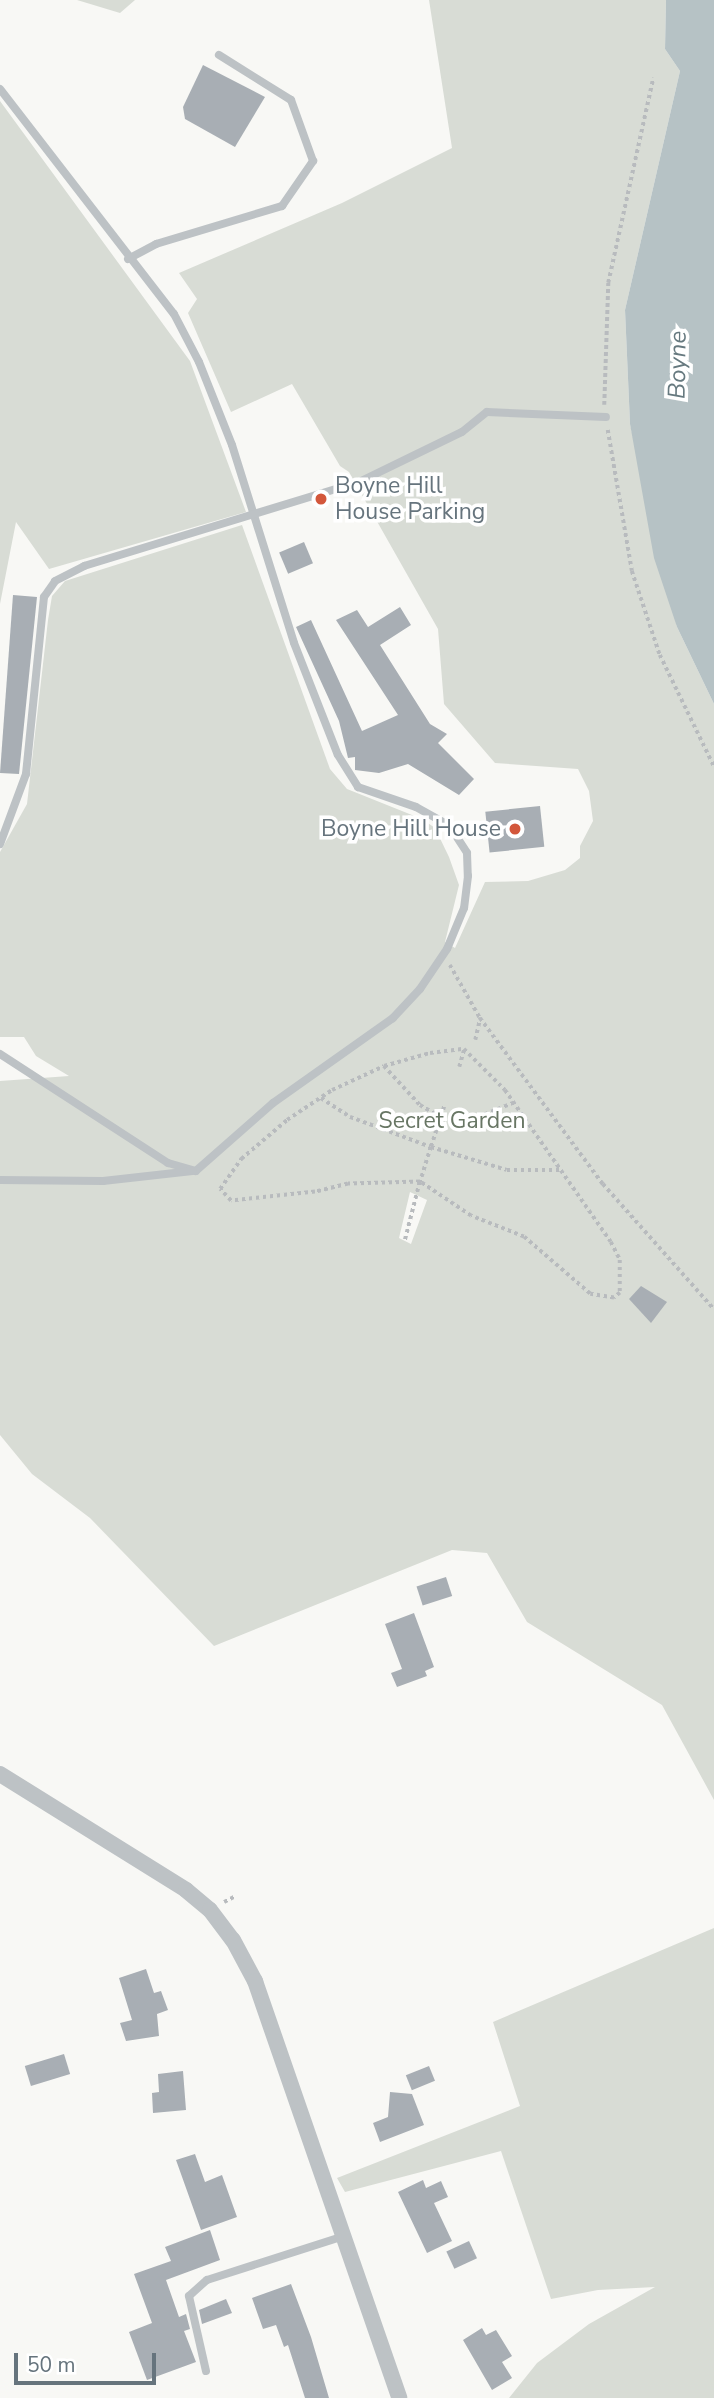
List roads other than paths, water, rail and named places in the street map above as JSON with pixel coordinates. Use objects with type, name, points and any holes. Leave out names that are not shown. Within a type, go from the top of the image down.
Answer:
[{"type":"street","points":[[0,1774],[186,1890],[210,1910],[233,1940],[254,1981],[399,2398]]},
{"type":"lane","points":[[128,259],[156,244],[282,206],[313,161],[292,100],[219,55]]},
{"type":"lane","points":[[0,89],[128,259],[174,314],[199,362],[232,445],[294,643],[338,755],[358,787],[416,807],[449,825],[467,853],[464,908],[443,954],[420,989],[393,1018],[274,1104],[196,1171],[103,1181],[0,1180]]},
{"type":"lane","points":[[0,844],[26,775],[44,597],[55,581],[84,566],[359,482],[462,432],[486,412],[606,417]]},
{"type":"lane","points":[[0,1054],[168,1163],[196,1171]]},
{"type":"lane","points":[[206,2371],[189,2296],[206,2280],[344,2236]]},
{"type":"water","name":"Boyne","points":[[666,0],[714,0],[714,704],[677,627],[654,558],[630,424],[625,310],[680,71],[665,49]]},
{"type":"place","name":"Boyne Hill House Parking","points":[[321,499]]},
{"type":"place","name":"Boyne Hill House","points":[[515,829]]},
{"type":"park label","name":"Secret Garden","points":[[452,1121]]}]
